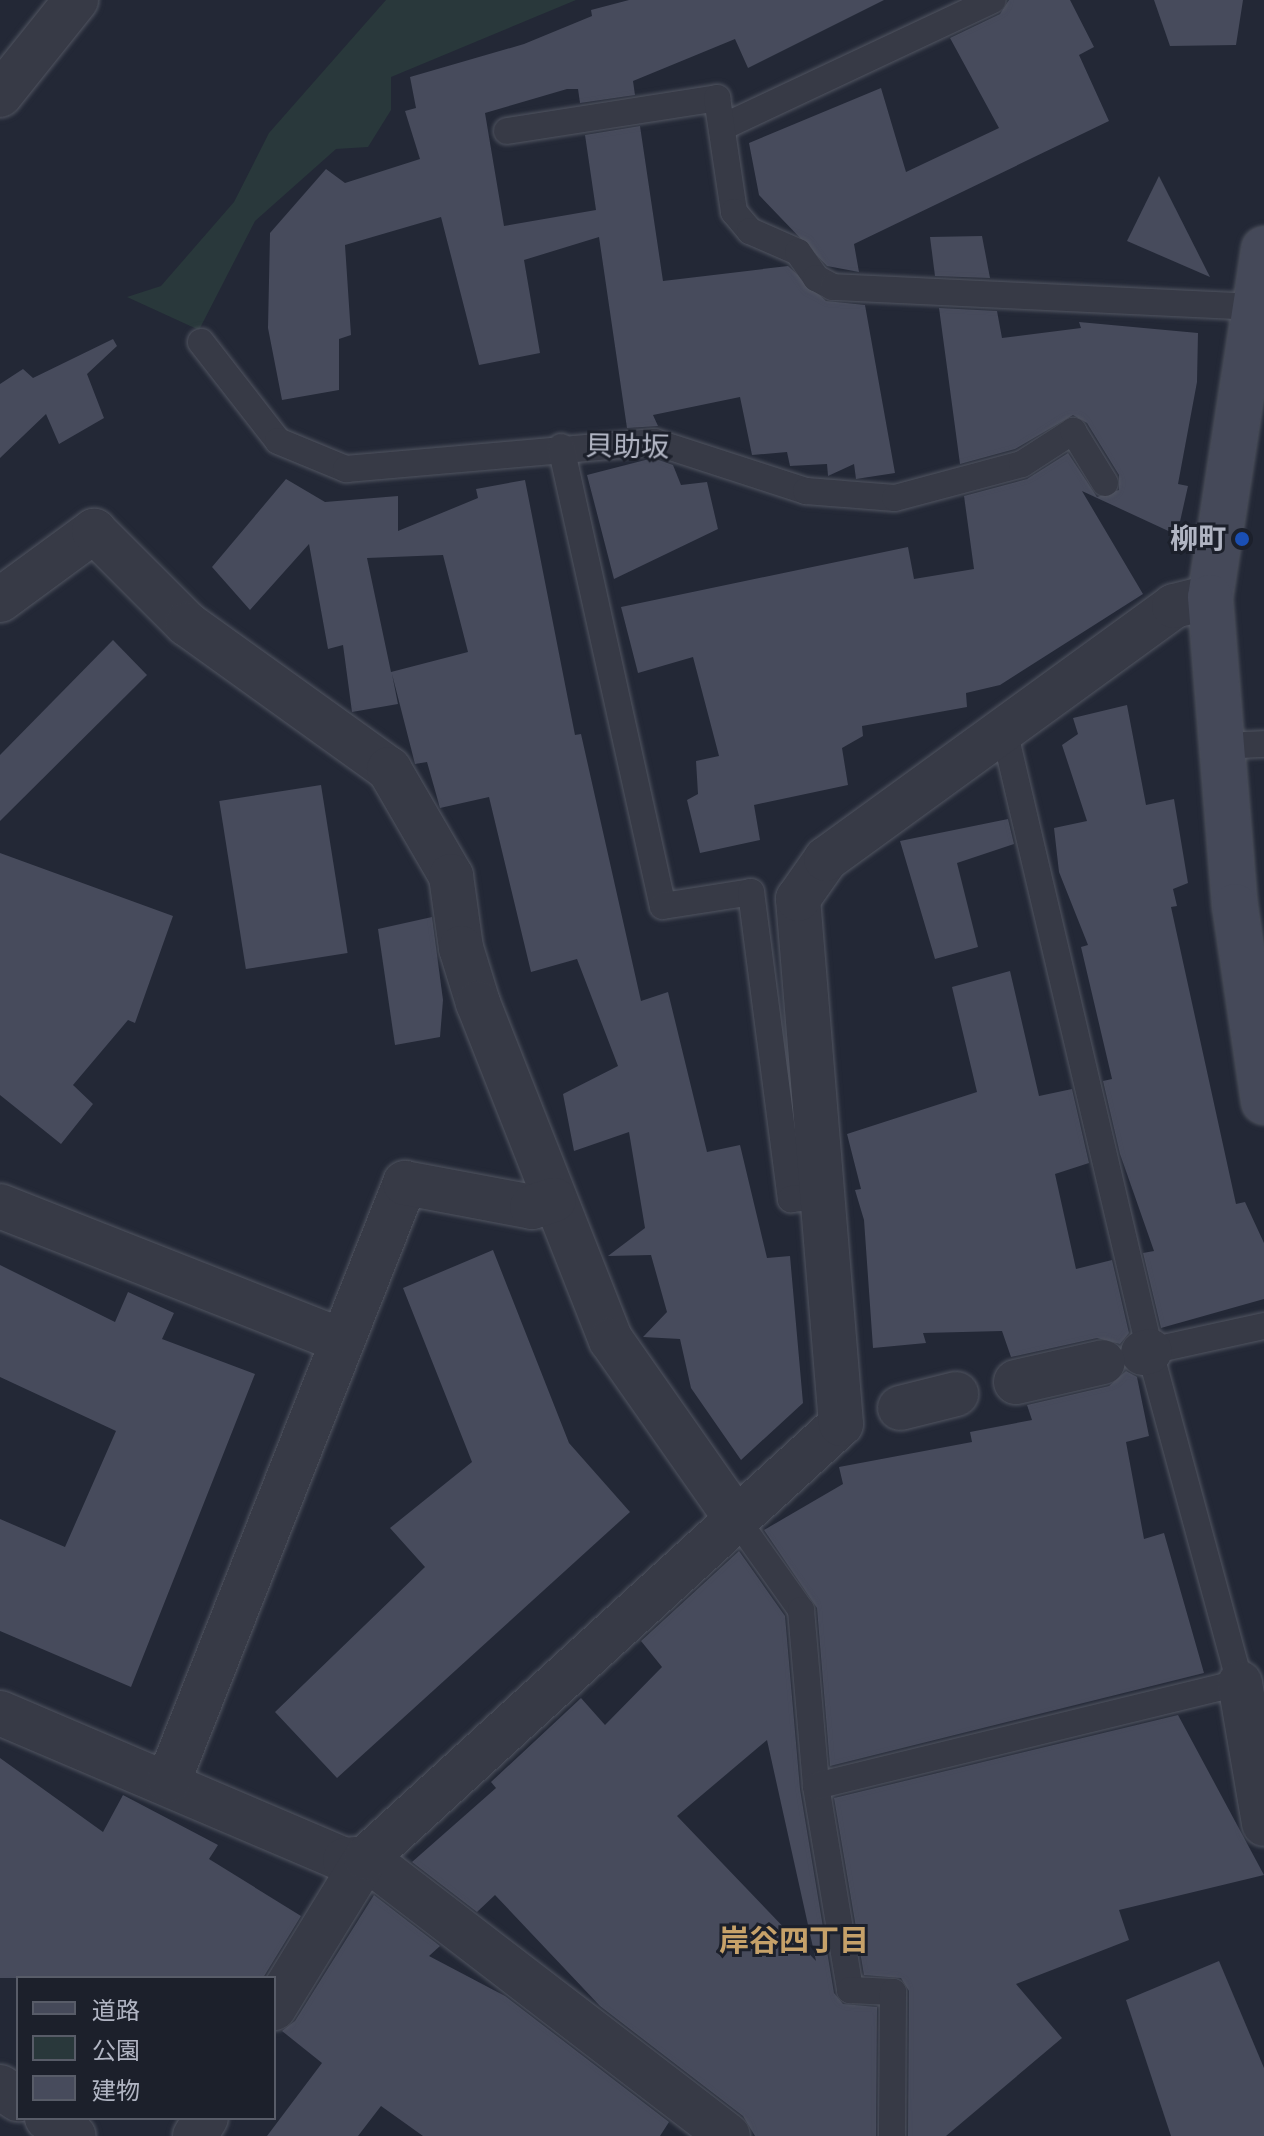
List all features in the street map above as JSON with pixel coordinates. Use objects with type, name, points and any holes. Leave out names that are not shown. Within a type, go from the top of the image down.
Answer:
[{"type":"street","points":[[0,95],[76,0]]},
{"type":"street","points":[[1264,249],[1210,597],[1221,746],[1264,1102]]},
{"type":"street","points":[[0,600],[94,531],[187,624],[389,769],[451,876],[478,1003],[611,1340],[735,1517]]},
{"type":"street","points":[[869,1413],[822,1196],[798,899],[826,859],[1174,606],[1210,597]]},
{"type":"street","points":[[169,1780],[405,1183],[532,1207],[554,1200]]},
{"type":"street","points":[[0,1206],[341,1340]]},
{"type":"street","points":[[1016,1382],[1132,1355]]},
{"type":"street","points":[[276,2005],[366,1858],[735,1517],[869,1413],[956,1394]]},
{"type":"street","points":[[1240,1683],[1264,1824]]},
{"type":"street","points":[[0,1713],[169,1780],[345,1860],[366,1858],[728,2136]]},
{"type":"street","points":[[50,2120],[74,2136]]},
{"type":"lane","points":[[723,127],[877,61],[993,0]]},
{"type":"lane","points":[[507,131],[717,98],[734,212],[750,231],[798,252],[816,278],[833,287],[1255,307]]},
{"type":"lane","name":"貝助坂","points":[[201,342],[278,441],[346,469],[464,464],[561,447],[655,442],[806,491],[895,498],[1022,464],[1073,431],[1105,483]]},
{"type":"lane","points":[[561,447],[663,906],[751,892],[791,1199],[822,1196]]},
{"type":"lane","points":[[816,1786],[1240,1683],[1132,1355],[1004,730]]},
{"type":"lane","points":[[1221,746],[1264,744]]},
{"type":"lane","points":[[1132,1355],[1264,1326]]},
{"type":"lane","points":[[735,1517],[801,1610],[816,1786],[850,1990],[893,1992],[892,2136]]},
{"type":"green space","points":[[386,0],[576,0],[391,77],[391,110],[368,147],[336,149],[255,221],[199,330],[127,297],[161,286],[234,202],[269,133]]},
{"type":"building","points":[[629,0],[884,0],[748,68],[735,39],[633,81],[635,95],[580,103],[578,89],[567,89],[485,113],[504,226],[596,210],[585,135],[640,126],[663,281],[788,266],[826,301],[865,305],[895,473],[856,479],[854,464],[828,476],[827,464],[790,466],[787,452],[752,455],[740,397],[653,415],[658,426],[627,428],[599,237],[524,260],[540,353],[479,365],[441,217],[345,245],[351,335],[339,339],[339,390],[282,400],[268,328],[270,233],[326,169],[345,183],[420,159],[405,111],[416,108],[410,77],[524,44],[592,16],[591,10]]},
{"type":"building","points":[[1009,0],[1070,0],[1094,47],[1079,55],[1109,121],[854,244],[859,272],[827,266],[759,195],[749,143],[881,88],[906,172],[999,128],[950,38],[1000,14]]},
{"type":"building","points":[[1154,0],[1243,0],[1236,45],[1170,46]]},
{"type":"building","points":[[1159,176],[1210,277],[1127,241]]},
{"type":"building","points":[[982,236],[990,278],[935,276],[930,237]]},
{"type":"building","points":[[939,308],[997,311],[1002,338],[1081,328],[1079,322],[1198,333],[1197,382],[1178,484],[1188,486],[1177,535],[1082,491],[1143,594],[1000,685],[966,693],[967,707],[862,726],[863,736],[842,748],[848,785],[754,805],[760,840],[700,853],[687,800],[698,794],[696,761],[719,756],[693,657],[638,673],[621,607],[908,547],[914,579],[974,569],[964,496],[1027,479],[1068,453],[1097,497],[1119,490],[1119,475],[1087,423],[1073,415],[1015,449],[960,464]]},
{"type":"building","points":[[113,339],[117,346],[87,374],[104,418],[59,444],[46,414],[0,458],[0,384],[23,369],[33,378]]},
{"type":"building","points":[[653,458],[673,465],[681,485],[707,482],[718,529],[614,579],[587,475]]},
{"type":"building","points":[[286,479],[325,502],[398,496],[398,531],[478,498],[476,489],[525,480],[575,735],[581,734],[641,1001],[668,992],[707,1152],[740,1145],[767,1258],[790,1256],[803,1403],[741,1460],[691,1388],[680,1339],[643,1337],[667,1312],[651,1255],[608,1256],[645,1228],[629,1132],[574,1151],[563,1094],[618,1066],[577,959],[531,972],[489,797],[440,808],[427,762],[415,764],[392,674],[398,704],[352,712],[343,645],[328,649],[309,544],[250,610],[212,567]],"holes":[[[443,555],[468,652],[391,672],[367,558]]]},
{"type":"building","points":[[113,640],[147,675],[0,821],[0,755]]},
{"type":"building","points":[[1127,705],[1146,805],[1174,799],[1188,883],[1173,889],[1177,906],[1171,907],[1236,1204],[1245,1202],[1264,1243],[1264,1299],[1161,1328],[1143,1253],[1154,1251],[1120,1154],[1103,1081],[1112,1079],[1081,947],[1088,945],[1059,872],[1054,828],[1087,821],[1062,745],[1078,734],[1073,718]]},
{"type":"building","points":[[321,785],[348,953],[246,969],[219,801]]},
{"type":"building","points":[[1008,819],[1014,844],[957,863],[978,947],[935,959],[900,841]]},
{"type":"building","points":[[0,853],[173,916],[135,1023],[128,1020],[73,1085],[93,1104],[61,1144],[0,1095]]},
{"type":"building","points":[[432,917],[443,1000],[440,1037],[395,1045],[378,929]]},
{"type":"building","points":[[1010,971],[1039,1096],[1072,1089],[1089,1163],[1055,1174],[1076,1269],[1112,1260],[1129,1333],[1120,1344],[1097,1338],[1011,1357],[1002,1331],[923,1333],[926,1343],[873,1348],[864,1220],[855,1190],[861,1189],[847,1134],[977,1092],[952,987]]},
{"type":"building","points":[[493,1250],[569,1443],[630,1512],[337,1778],[275,1712],[425,1567],[390,1528],[472,1462],[403,1288]]},
{"type":"building","points":[[0,1265],[115,1322],[128,1292],[174,1313],[162,1339],[255,1374],[131,1687],[0,1631],[0,1519],[65,1547],[116,1431],[0,1377]]},
{"type":"building","points":[[1126,1371],[1137,1377],[1149,1436],[1126,1442],[1144,1539],[1164,1533],[1204,1673],[830,1766],[817,1608],[764,1530],[843,1484],[839,1467],[972,1442],[970,1432],[1032,1420],[1027,1405],[1109,1386]]},
{"type":"building","points":[[739,1551],[785,1616],[800,1789],[834,1993],[843,2004],[877,2007],[876,2136],[755,2136],[743,2116],[600,2006],[495,1895],[477,1912],[412,1862],[496,1788],[491,1782],[581,1698],[605,1725],[662,1667],[641,1641]],"holes":[[[767,1740],[816,1961],[677,1816]]]},
{"type":"building","points":[[1178,1715],[1264,1875],[1119,1910],[1129,1940],[1016,1984],[1062,2038],[946,2136],[908,2136],[909,1991],[901,1978],[864,1975],[834,1798]]},
{"type":"building","points":[[0,1758],[103,1832],[123,1795],[218,1845],[209,1859],[301,1916],[264,1976],[0,1978]]},
{"type":"building","points":[[374,1895],[440,1946],[429,1956],[505,1996],[669,2122],[660,2136],[423,2136],[381,2106],[358,2136],[267,2136],[322,2063],[282,2031],[295,2021]]},
{"type":"building","points":[[1219,1961],[1264,2068],[1264,2136],[1171,2136],[1126,2000]]},
{"type":"place","name":"柳町","points":[[1242,539]]},
{"type":"district","name":"岸谷四丁目","points":[[794,1941]]}]
